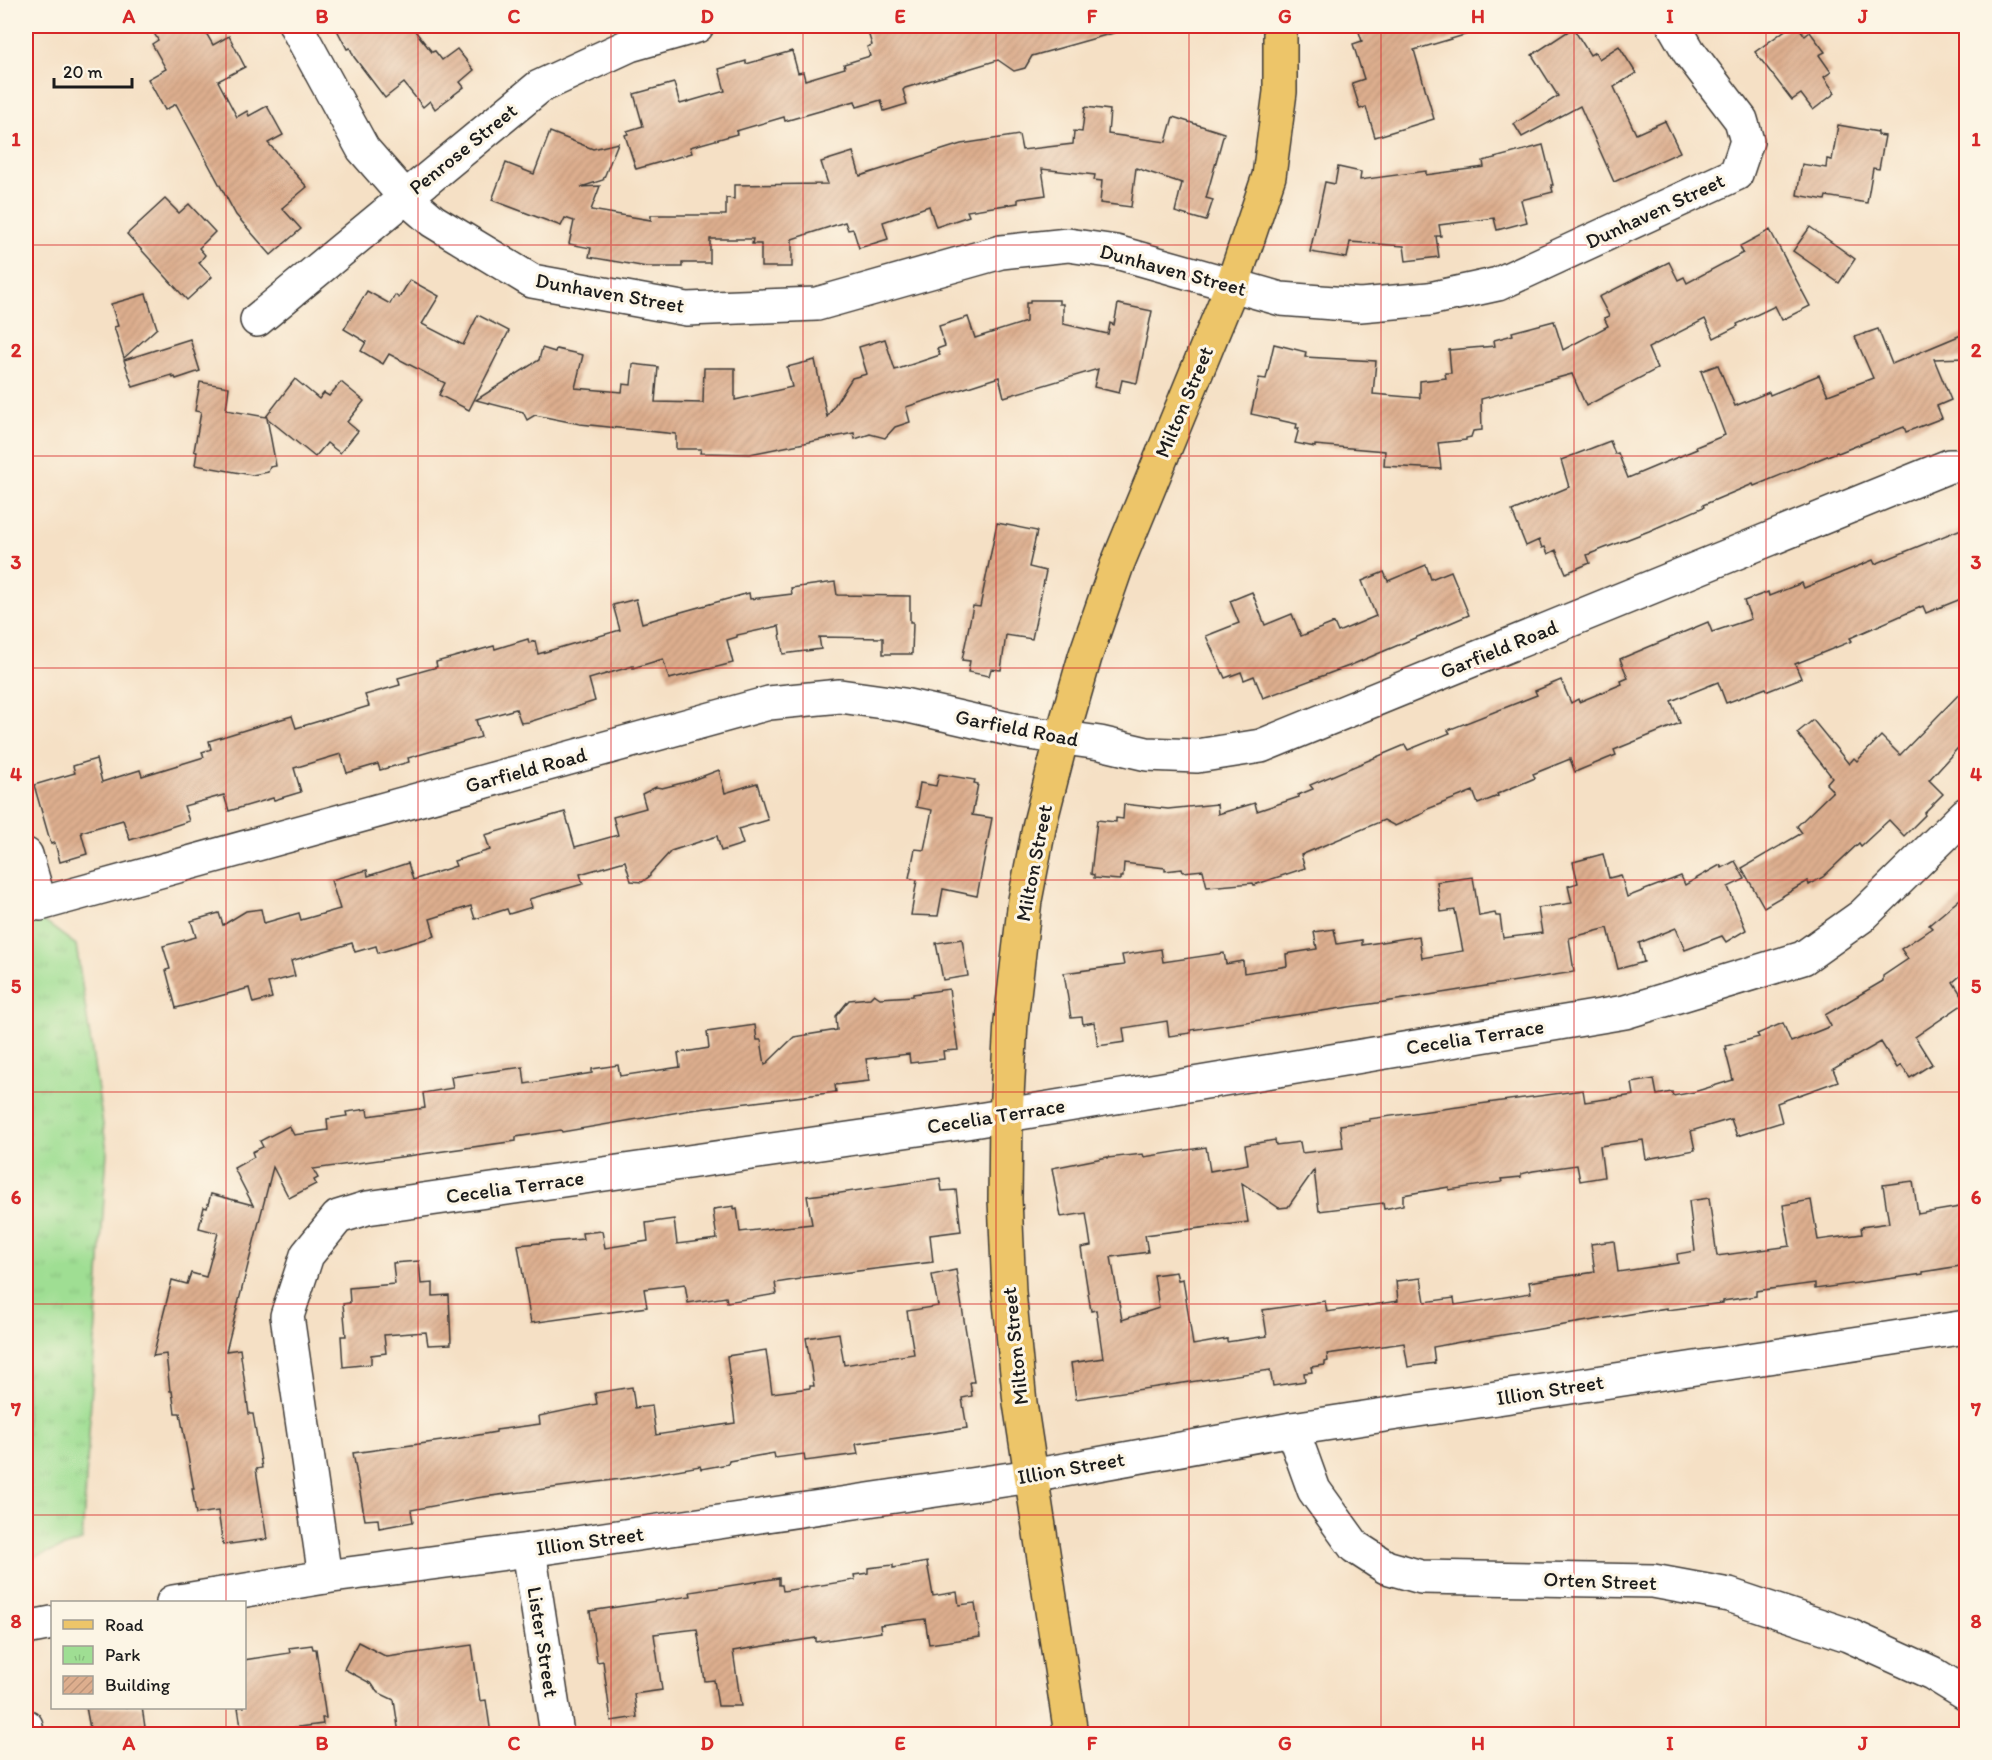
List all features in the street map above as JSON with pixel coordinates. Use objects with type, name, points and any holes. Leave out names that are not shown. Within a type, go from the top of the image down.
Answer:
[{"type":"main road","name":"Milton Street","points":[[1071,1734],[1020,1402],[1009,1292],[1005,1199],[1005,1115],[1011,1021],[1025,900],[1040,823],[1085,657],[1117,565],[1232,286],[1269,176],[1280,92],[1280,26]]},
{"type":"street","name":"Dunhaven Street","points":[[296,26],[363,149],[405,197],[433,221],[532,281],[687,309],[817,304],[1001,252],[1068,245],[1116,252],[1281,299],[1360,305],[1429,299],[1498,284],[1736,174],[1747,141],[1741,120],[1689,52],[1674,26]]},
{"type":"street","name":"Penrose Street","points":[[257,320],[539,87],[630,45],[697,26]]},
{"type":"street","name":"Garfield Road","points":[[26,855],[40,904],[769,703],[840,696],[904,705],[1022,732],[1157,754],[1197,756],[1261,746],[1949,466],[1966,466]]},
{"type":"street","name":"Cecelia Terrace","points":[[326,1577],[287,1316],[307,1255],[338,1217],[367,1208],[1005,1115],[1625,1012],[1803,958],[1862,916],[1966,814]]},
{"type":"street","name":"Illion Street","points":[[180,1601],[326,1577],[529,1550],[1031,1476],[1292,1429],[1966,1327]]},
{"type":"street","name":"Orten Street","points":[[1292,1429],[1314,1490],[1355,1547],[1386,1567],[1421,1577],[1653,1581],[1730,1595],[1848,1635],[1932,1673],[1966,1694]]},
{"type":"street","name":"Lister Street","points":[[529,1550],[557,1734]]},
{"type":"street","points":[[26,1628],[51,1623]]},
{"type":"street","points":[[26,1726],[27,1734]]},
{"type":"green space","points":[[26,908],[76,945],[107,1151],[82,1541],[26,1560]]},
{"type":"building","points":[[168,26],[202,26],[213,45],[229,36],[245,67],[218,81],[237,117],[247,111],[249,116],[267,106],[283,135],[268,143],[307,187],[282,208],[301,229],[271,255],[236,215],[176,104],[165,110],[148,79],[166,69],[152,44],[158,40],[154,33]]},
{"type":"building","points":[[335,26],[411,26],[432,52],[435,51],[442,60],[457,49],[474,70],[460,82],[464,87],[435,109],[430,101],[423,107],[404,83],[385,98],[354,57],[350,48],[347,49]]},
{"type":"building","points":[[866,26],[1116,26],[1117,32],[1032,56],[1025,68],[1014,71],[998,60],[905,88],[903,90],[907,104],[884,111],[881,100],[857,107],[855,101],[785,121],[784,117],[736,131],[737,134],[690,147],[692,153],[636,169],[625,135],[628,134],[627,131],[643,126],[634,94],[674,83],[680,104],[725,91],[719,69],[792,51],[798,73],[803,72],[805,80],[845,68],[844,64],[870,56],[867,47],[872,45]]},
{"type":"building","points":[[1357,26],[1477,26],[1478,31],[1414,50],[1434,119],[1375,137],[1366,107],[1360,109],[1352,83],[1364,79],[1353,44],[1362,41]]},
{"type":"building","points":[[1791,26],[1798,26],[1805,36],[1810,32],[1825,52],[1819,55],[1831,72],[1824,77],[1835,93],[1813,110],[1801,94],[1792,100],[1755,52]]},
{"type":"building","points":[[1573,28],[1590,55],[1595,52],[1599,59],[1619,46],[1636,73],[1614,87],[1636,134],[1665,121],[1680,152],[1614,182],[1580,106],[1522,137],[1514,124],[1558,96],[1532,55]]},
{"type":"building","points":[[1085,107],[1110,110],[1108,134],[1166,142],[1173,117],[1224,133],[1206,198],[1213,200],[1206,221],[1175,212],[1182,183],[1136,168],[1131,207],[1100,203],[1102,181],[1094,180],[1095,175],[1042,169],[1046,195],[1018,199],[1018,203],[967,211],[969,216],[936,227],[929,206],[883,222],[888,239],[859,248],[853,229],[848,230],[845,222],[792,239],[792,267],[761,267],[761,244],[752,244],[753,239],[710,239],[710,263],[682,263],[682,267],[647,267],[589,257],[591,248],[569,244],[574,221],[565,218],[561,226],[492,200],[506,163],[534,174],[550,132],[593,149],[618,143],[603,180],[581,187],[600,186],[591,210],[651,220],[651,215],[726,215],[726,198],[734,199],[734,185],[828,184],[821,162],[853,152],[860,176],[961,144],[1019,135],[1022,150],[1073,144],[1074,131],[1082,132]]},
{"type":"building","points":[[1838,125],[1878,132],[1878,135],[1885,136],[1879,169],[1873,168],[1867,203],[1826,196],[1825,200],[1797,195],[1802,164],[1826,168],[1827,159],[1832,160]]},
{"type":"building","points":[[1543,145],[1553,192],[1521,200],[1527,222],[1497,230],[1494,218],[1439,225],[1441,236],[1436,236],[1439,257],[1406,261],[1404,246],[1350,242],[1347,258],[1310,252],[1325,182],[1335,184],[1338,167],[1361,172],[1360,180],[1426,171],[1426,175],[1484,167],[1483,161]]},
{"type":"building","points":[[165,199],[179,213],[189,204],[215,232],[199,248],[205,255],[199,263],[212,277],[187,300],[127,234]]},
{"type":"building","points":[[1810,227],[1855,259],[1839,283],[1793,251]]},
{"type":"building","points":[[1770,230],[1810,306],[1782,320],[1775,306],[1714,338],[1705,319],[1648,348],[1657,369],[1586,406],[1572,374],[1481,399],[1482,430],[1473,431],[1471,437],[1466,440],[1438,443],[1441,469],[1384,466],[1385,451],[1315,445],[1315,447],[1295,443],[1299,428],[1296,428],[1297,424],[1251,414],[1259,378],[1266,379],[1274,344],[1306,352],[1305,357],[1376,361],[1373,394],[1420,398],[1420,381],[1446,378],[1445,373],[1451,373],[1449,350],[1495,346],[1494,340],[1513,335],[1512,332],[1554,321],[1563,350],[1608,326],[1604,318],[1609,316],[1599,297],[1669,262],[1678,280],[1684,277],[1687,283],[1743,253],[1740,246]]},
{"type":"building","points":[[410,280],[439,296],[422,324],[463,345],[478,315],[509,331],[469,410],[439,395],[445,383],[389,354],[383,364],[361,351],[366,342],[344,329],[367,291],[390,304],[395,295],[399,298]]},
{"type":"building","points":[[146,294],[157,328],[124,358],[114,327],[118,326],[111,304]]},
{"type":"building","points":[[1030,300],[1059,300],[1059,304],[1063,304],[1063,324],[1108,334],[1110,323],[1114,325],[1118,304],[1152,311],[1137,383],[1122,380],[1119,393],[1094,387],[1098,369],[1004,397],[999,377],[906,407],[910,422],[895,427],[885,438],[870,434],[855,439],[854,433],[750,454],[700,453],[701,449],[676,449],[676,434],[580,424],[535,415],[527,420],[523,412],[476,400],[539,360],[542,348],[583,355],[575,388],[622,392],[623,384],[631,385],[633,364],[658,367],[655,402],[703,403],[704,368],[735,368],[735,400],[792,387],[787,367],[815,360],[827,417],[852,378],[867,374],[859,347],[885,339],[895,370],[940,355],[937,349],[945,346],[939,326],[968,317],[975,338],[1026,322],[1026,303],[1030,303]]},
{"type":"building","points":[[1878,329],[1892,364],[1966,333],[1966,358],[1934,359],[1951,400],[1937,406],[1942,418],[1906,432],[1904,427],[1754,486],[1753,484],[1649,531],[1587,555],[1590,563],[1566,573],[1556,550],[1548,554],[1545,547],[1542,548],[1539,540],[1526,546],[1512,511],[1569,487],[1561,460],[1610,441],[1615,454],[1618,453],[1628,478],[1725,435],[1701,371],[1718,365],[1735,406],[1819,375],[1828,395],[1873,378],[1855,337]]},
{"type":"building","points":[[190,339],[200,371],[176,379],[172,375],[133,387],[124,360]]},
{"type":"building","points":[[295,379],[319,399],[324,393],[329,396],[341,382],[364,401],[347,422],[358,431],[340,453],[327,443],[315,457],[267,418],[276,466],[270,467],[268,472],[252,475],[195,465],[197,452],[194,451],[201,412],[195,411],[200,382],[229,387],[226,410],[266,417]]},
{"type":"building","points":[[997,523],[1037,531],[1029,567],[1046,571],[1032,639],[1006,635],[1001,670],[991,669],[989,676],[968,672],[970,661],[962,660],[973,606],[980,607]]},
{"type":"building","points":[[1966,527],[1966,597],[1926,613],[1923,606],[1850,638],[1852,641],[1795,664],[1801,678],[1768,691],[1766,688],[1726,703],[1718,682],[1671,701],[1680,723],[1614,750],[1616,755],[1575,772],[1570,759],[1533,774],[1535,778],[1478,804],[1473,791],[1425,810],[1424,813],[1395,826],[1384,820],[1301,855],[1305,868],[1254,885],[1253,883],[1207,887],[1203,870],[1165,871],[1165,868],[1124,863],[1123,877],[1120,877],[1120,880],[1094,878],[1091,874],[1097,820],[1116,822],[1116,818],[1123,819],[1124,804],[1168,809],[1217,804],[1218,814],[1255,803],[1257,811],[1299,797],[1298,795],[1313,789],[1310,785],[1405,745],[1408,750],[1450,733],[1448,730],[1537,695],[1535,691],[1561,680],[1571,703],[1578,699],[1579,702],[1622,684],[1621,681],[1628,678],[1620,659],[1708,622],[1712,632],[1751,619],[1744,601],[1768,592],[1769,596],[1802,583],[1804,588],[1873,560],[1875,564]]},
{"type":"building","points":[[1426,565],[1431,579],[1451,571],[1469,615],[1349,666],[1263,698],[1254,676],[1244,680],[1241,672],[1225,678],[1206,636],[1239,623],[1230,601],[1252,592],[1265,625],[1292,614],[1301,636],[1334,623],[1338,632],[1376,616],[1362,581],[1384,572],[1388,581]]},
{"type":"building","points":[[835,582],[837,595],[910,596],[910,622],[913,622],[912,654],[883,654],[883,638],[819,637],[821,649],[783,654],[779,626],[737,635],[727,640],[733,663],[669,679],[663,659],[589,679],[595,701],[529,722],[521,723],[516,709],[476,720],[481,737],[408,758],[409,762],[380,770],[378,764],[347,773],[341,754],[294,768],[301,792],[229,811],[224,795],[184,806],[189,821],[130,840],[123,820],[81,832],[87,854],[60,862],[55,843],[51,844],[34,785],[75,773],[73,766],[96,759],[102,782],[140,770],[142,776],[204,757],[202,752],[211,749],[209,741],[292,716],[296,728],[369,706],[365,695],[400,685],[398,678],[437,667],[436,662],[528,639],[529,643],[535,641],[538,654],[620,630],[613,605],[636,599],[642,623],[749,593],[750,599],[792,594],[791,588]]},
{"type":"building","points":[[1966,687],[1966,739],[1929,780],[1943,794],[1924,813],[1925,815],[1904,836],[1889,820],[1861,846],[1859,843],[1823,877],[1809,885],[1808,881],[1764,907],[1742,868],[1802,833],[1797,826],[1833,791],[1826,784],[1832,777],[1797,733],[1813,720],[1849,764],[1854,758],[1857,761],[1881,736],[1900,755]]},
{"type":"building","points":[[719,770],[725,793],[757,783],[768,820],[738,829],[743,844],[721,851],[717,836],[671,851],[642,882],[631,881],[625,861],[580,874],[583,884],[529,899],[532,907],[509,914],[507,909],[475,919],[471,906],[430,919],[435,936],[378,953],[376,946],[355,952],[352,943],[291,961],[295,976],[268,983],[272,998],[253,1003],[249,988],[176,1008],[166,970],[170,969],[163,946],[196,937],[191,921],[219,913],[223,925],[246,911],[261,909],[264,923],[299,913],[301,920],[340,909],[331,880],[367,870],[368,876],[408,863],[413,880],[456,866],[454,861],[490,850],[485,835],[565,812],[575,847],[618,835],[613,817],[646,808],[642,794],[656,787],[662,788],[690,781]]},
{"type":"building","points":[[939,774],[975,780],[974,783],[978,784],[972,815],[992,818],[977,896],[943,889],[938,916],[911,915],[917,880],[909,878],[915,849],[924,850],[932,810],[916,807],[920,783],[936,786]]},
{"type":"building","points":[[1603,854],[1609,878],[1621,875],[1627,897],[1681,876],[1685,885],[1720,865],[1722,868],[1735,861],[1745,879],[1728,887],[1746,930],[1726,942],[1722,936],[1685,950],[1676,928],[1639,943],[1644,962],[1618,969],[1608,928],[1569,938],[1574,972],[1190,1030],[1191,1033],[1169,1036],[1167,1021],[1123,1028],[1125,1042],[1098,1046],[1094,1022],[1083,1024],[1082,1017],[1071,1018],[1064,973],[1124,965],[1122,955],[1161,949],[1163,962],[1224,953],[1226,964],[1243,961],[1244,973],[1287,966],[1286,954],[1317,949],[1314,932],[1334,929],[1337,944],[1362,940],[1362,945],[1419,936],[1422,958],[1463,951],[1455,910],[1441,912],[1437,882],[1473,877],[1479,916],[1495,913],[1496,916],[1500,916],[1503,938],[1542,933],[1538,908],[1572,903],[1568,886],[1578,883],[1573,862]]},
{"type":"building","points":[[1966,894],[1966,971],[1953,982],[1966,1002],[1915,1037],[1932,1064],[1910,1078],[1901,1065],[1897,1068],[1881,1042],[1833,1069],[1838,1081],[1777,1103],[1782,1122],[1737,1136],[1731,1119],[1691,1131],[1695,1150],[1646,1159],[1643,1140],[1600,1146],[1604,1177],[1580,1181],[1577,1165],[1533,1171],[1521,1174],[1521,1177],[1501,1179],[1502,1182],[1449,1190],[1449,1187],[1403,1195],[1403,1205],[1384,1209],[1383,1203],[1319,1211],[1314,1170],[1288,1207],[1279,1208],[1242,1183],[1248,1222],[1145,1235],[1148,1252],[1111,1257],[1122,1320],[1159,1308],[1154,1275],[1176,1272],[1178,1280],[1183,1279],[1193,1345],[1227,1339],[1227,1342],[1267,1336],[1263,1310],[1325,1301],[1327,1312],[1398,1301],[1396,1281],[1421,1278],[1425,1302],[1454,1298],[1455,1305],[1531,1293],[1529,1282],[1595,1272],[1591,1244],[1614,1241],[1618,1272],[1678,1263],[1677,1254],[1695,1251],[1689,1201],[1709,1198],[1717,1256],[1790,1246],[1783,1205],[1811,1200],[1818,1240],[1862,1234],[1861,1227],[1889,1223],[1883,1185],[1913,1181],[1918,1214],[1966,1206],[1966,1265],[1923,1272],[1923,1274],[1815,1289],[1815,1283],[1756,1291],[1756,1296],[1723,1301],[1723,1303],[1667,1310],[1667,1308],[1460,1342],[1433,1347],[1435,1363],[1408,1367],[1404,1343],[1327,1354],[1328,1361],[1325,1365],[1311,1367],[1312,1372],[1304,1373],[1305,1381],[1273,1386],[1270,1370],[1076,1399],[1071,1363],[1103,1358],[1096,1310],[1091,1311],[1081,1248],[1091,1246],[1086,1213],[1061,1217],[1052,1168],[1108,1157],[1143,1154],[1144,1157],[1206,1147],[1210,1171],[1248,1164],[1245,1145],[1275,1140],[1276,1145],[1300,1142],[1302,1153],[1343,1148],[1340,1125],[1370,1121],[1369,1119],[1583,1090],[1585,1102],[1634,1095],[1632,1083],[1654,1079],[1657,1095],[1672,1092],[1673,1096],[1694,1092],[1733,1080],[1726,1046],[1759,1037],[1757,1034],[1783,1023],[1791,1042],[1831,1026],[1825,1015],[1883,981],[1883,976],[1908,959],[1901,949],[1932,928],[1929,925]]},
{"type":"building","points":[[962,939],[968,976],[943,980],[936,943]]},
{"type":"building","points":[[949,989],[958,1050],[943,1051],[944,1059],[910,1063],[909,1054],[866,1059],[869,1081],[835,1085],[836,1092],[691,1110],[562,1132],[561,1130],[516,1137],[516,1141],[313,1169],[318,1178],[314,1180],[316,1184],[289,1198],[273,1167],[226,1351],[240,1349],[249,1414],[253,1414],[262,1468],[256,1469],[267,1539],[223,1545],[218,1511],[196,1514],[192,1489],[194,1489],[180,1413],[175,1413],[172,1391],[170,1391],[166,1354],[153,1356],[172,1280],[187,1284],[191,1273],[206,1277],[218,1233],[199,1228],[204,1207],[207,1208],[211,1194],[253,1205],[234,1168],[254,1157],[252,1152],[263,1147],[260,1141],[289,1126],[294,1135],[328,1130],[327,1119],[347,1116],[346,1112],[367,1109],[368,1116],[425,1108],[423,1093],[453,1088],[451,1077],[523,1067],[525,1084],[592,1073],[592,1069],[618,1065],[620,1076],[680,1067],[678,1053],[709,1048],[707,1032],[755,1025],[757,1040],[761,1040],[765,1065],[794,1037],[837,1030],[836,1016],[849,1000],[870,998],[874,994],[880,998],[913,996],[913,994]]},
{"type":"building","points":[[940,1178],[942,1191],[956,1190],[961,1231],[930,1235],[933,1262],[800,1278],[775,1283],[777,1294],[727,1302],[726,1297],[688,1303],[685,1284],[644,1289],[647,1307],[531,1323],[518,1245],[583,1239],[582,1233],[602,1231],[605,1248],[648,1241],[646,1223],[674,1219],[677,1244],[717,1239],[714,1209],[734,1206],[734,1209],[737,1208],[740,1232],[812,1224],[807,1196]]},
{"type":"building","points":[[419,1261],[421,1284],[433,1283],[433,1296],[449,1295],[451,1344],[428,1345],[426,1332],[384,1335],[386,1353],[371,1355],[371,1364],[343,1367],[341,1336],[346,1336],[343,1304],[350,1303],[349,1288],[395,1284],[393,1263]]},
{"type":"building","points":[[956,1270],[974,1382],[970,1382],[972,1396],[962,1398],[967,1428],[856,1444],[858,1454],[805,1461],[804,1454],[775,1458],[774,1453],[729,1461],[728,1464],[701,1469],[700,1466],[636,1477],[476,1498],[411,1510],[413,1522],[379,1528],[378,1519],[365,1520],[353,1453],[449,1440],[540,1424],[539,1416],[597,1404],[595,1393],[632,1387],[635,1408],[652,1406],[656,1435],[735,1423],[727,1356],[766,1350],[772,1393],[814,1386],[806,1338],[839,1333],[844,1365],[914,1354],[907,1311],[938,1306],[932,1275]]},
{"type":"building","points":[[927,1562],[933,1596],[957,1592],[959,1605],[975,1603],[980,1637],[929,1644],[925,1619],[880,1625],[881,1632],[816,1642],[816,1638],[733,1651],[741,1706],[718,1706],[714,1680],[705,1681],[697,1629],[654,1634],[662,1690],[634,1694],[637,1717],[611,1721],[603,1661],[597,1662],[590,1611],[691,1596],[690,1592],[779,1578],[779,1585],[782,1585],[783,1591],[855,1580],[854,1575],[868,1573],[868,1568],[893,1565],[893,1568]]},
{"type":"building","points":[[358,1642],[387,1657],[472,1645],[480,1701],[486,1700],[491,1734],[399,1734],[394,1700],[377,1692],[372,1684],[344,1669]]},
{"type":"building","points":[[312,1645],[313,1649],[316,1649],[326,1718],[322,1718],[323,1724],[242,1734],[238,1709],[246,1709],[246,1660],[290,1653],[289,1648]]},
{"type":"building","points":[[86,1709],[142,1709],[146,1734],[91,1734]]}]
